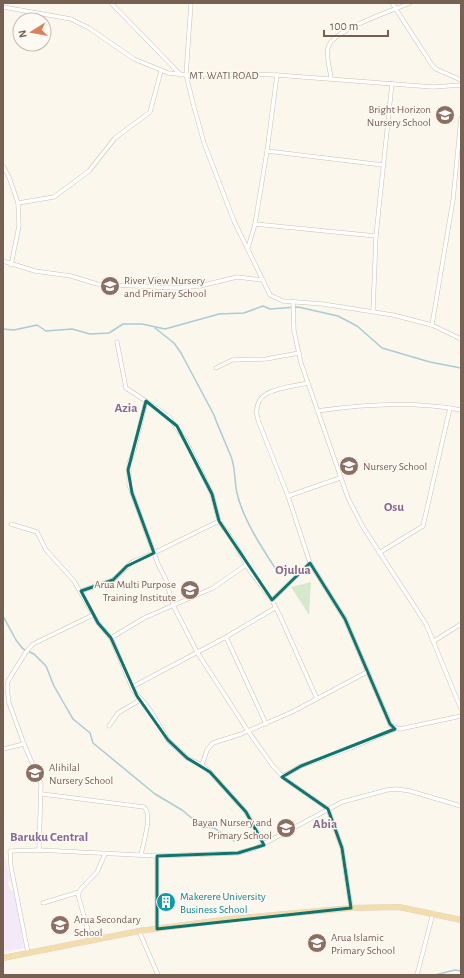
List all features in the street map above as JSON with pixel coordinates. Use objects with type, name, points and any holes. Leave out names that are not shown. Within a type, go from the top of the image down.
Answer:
[{"type":"main road","points":[[3,958],[140,931],[230,919],[351,908],[399,907],[461,920]]},
{"type":"street","points":[[111,3],[183,75]]},
{"type":"street","points":[[191,3],[183,75],[212,163],[234,222],[270,295],[283,301],[323,304],[373,311],[432,325],[461,339]]},
{"type":"street","points":[[392,3],[432,65],[436,69],[461,80]]},
{"type":"street","points":[[331,78],[328,48],[333,40],[347,29],[410,3]]},
{"type":"street","name":"MT. WATI ROAD","points":[[3,7],[71,19],[89,28],[126,54],[161,71],[183,75],[277,75],[433,87],[461,85]]},
{"type":"street","points":[[18,203],[54,197],[89,171],[115,138],[150,112],[161,71]]},
{"type":"street","points":[[248,248],[255,224],[267,151],[277,75]]},
{"type":"street","points":[[373,311],[376,236],[392,83]]},
{"type":"street","points":[[432,325],[452,207],[461,118]]},
{"type":"street","points":[[267,151],[383,165]]},
{"type":"street","points":[[3,166],[10,177],[18,203],[19,226],[11,265]]},
{"type":"street","points":[[255,224],[376,236]]},
{"type":"street","points":[[3,261],[11,265],[54,275],[72,276],[97,284],[174,288],[200,286],[237,277],[262,280]]},
{"type":"street","points":[[293,302],[294,331],[299,353],[340,478],[354,512],[379,553],[407,594],[434,641],[461,709]]},
{"type":"street","points":[[116,342],[126,388],[169,417],[177,426],[212,494],[219,521],[234,542],[246,565],[272,600],[286,626],[317,699]]},
{"type":"street","points":[[216,368],[232,360],[266,359],[299,353]]},
{"type":"street","points":[[308,383],[266,393],[260,399],[256,408],[258,420],[288,496],[310,563],[341,612],[390,724],[395,729]]},
{"type":"street","points":[[146,401],[128,470],[132,493],[154,553],[166,580],[173,605],[197,652],[248,731],[283,776],[328,809],[342,848],[351,908]]},
{"type":"street","points":[[317,411],[355,406],[418,405],[461,410]]},
{"type":"street","points":[[379,553],[423,526],[450,408]]},
{"type":"street","points":[[288,496],[340,478]]},
{"type":"street","points":[[81,591],[113,580],[132,562],[154,553],[219,521]]},
{"type":"street","points":[[11,524],[37,532],[46,550],[74,581],[81,591],[93,615],[111,638],[132,687],[140,700],[149,708],[168,740],[187,758],[202,766],[241,805],[264,844]]},
{"type":"street","points":[[272,600],[310,563]]},
{"type":"street","points":[[111,638],[144,618],[213,588],[246,565]]},
{"type":"street","points":[[132,687],[226,637],[275,608]]},
{"type":"street","points":[[39,850],[42,794],[40,779],[24,744],[9,703],[7,687],[8,681],[33,644],[93,615]]},
{"type":"street","points":[[434,641],[461,624]]},
{"type":"street","points":[[226,637],[266,724]]},
{"type":"street","points":[[202,766],[207,750],[213,743],[266,724],[292,712],[367,672]]},
{"type":"street","points":[[109,726],[116,714],[140,700]]},
{"type":"street","points":[[3,704],[9,703]]},
{"type":"street","points":[[283,776],[301,766],[351,748],[395,729],[461,716]]},
{"type":"street","points":[[3,749],[24,744]]},
{"type":"street","points":[[28,953],[11,867],[10,851],[39,850],[157,856],[238,853],[264,844],[328,809],[366,795],[397,788],[461,806]]},
{"type":"street","points":[[42,794],[144,807],[148,811],[148,819],[141,855]]},
{"type":"street","points":[[43,903],[78,892],[97,872],[105,854]]},
{"type":"street","points":[[157,856],[157,929]]},
{"type":"street","points":[[78,892],[91,941]]},
{"type":"street","points":[[417,975],[433,914]]},
{"type":"street","points":[[140,931],[158,975]]},
{"type":"highlighted area","points":[[146,401],[177,426],[212,494],[219,521],[272,600],[310,563],[345,619],[390,724],[395,729],[301,766],[282,777],[328,809],[342,848],[351,908],[157,929],[157,856],[238,853],[264,845],[246,812],[210,772],[187,758],[168,740],[137,696],[111,638],[98,623],[81,591],[113,580],[127,566],[154,553],[132,493],[128,470]]},
{"type":"shaded area","points":[[3,851],[11,880],[8,882],[9,888],[14,893],[24,948],[3,952]]},
{"type":"green space","points":[[311,582],[309,615],[291,587]]},
{"type":"waterway","points":[[3,329],[14,330],[37,325],[46,331],[72,329],[90,334],[109,333],[123,324],[142,324],[165,329],[219,314],[244,313],[263,306],[270,309],[298,307],[338,316],[357,326],[382,348],[430,362],[461,368]]},
{"type":"waterway","points":[[155,328],[174,343],[181,353],[214,415],[232,459],[235,484],[244,514],[279,574]]},
{"type":"waterway","points":[[3,616],[16,640],[23,649],[34,654],[46,666],[54,686],[73,719],[90,733],[93,743],[155,794],[182,810],[201,826],[214,828],[234,841]]},
{"type":"waterway","points":[[435,975],[455,970],[461,971]]},
{"type":"place","name":"Bright Horizon Nursery School","points":[[445,115]]},
{"type":"place","name":"River View Nursery and Primary School","points":[[110,286]]},
{"type":"place","name":"Nursery School","points":[[349,466]]},
{"type":"place","name":"Arua Multi Purpose Training Institute","points":[[190,590]]},
{"type":"place","name":"Alihilal Nursery School","points":[[35,773]]},
{"type":"place","name":"Bayan Nursery and Primary School","points":[[286,828]]},
{"type":"place","name":"Makerere University Business School","points":[[166,902]]},
{"type":"place","name":"Arua Secondary School","points":[[60,925]]},
{"type":"place","name":"Arua Islamic Primary School","points":[[317,943]]},
{"type":"district","name":"Azia","points":[[126,407]]},
{"type":"district","name":"Osu","points":[[394,506]]},
{"type":"district","name":"Ojulua","points":[[293,569]]},
{"type":"district","name":"Abia","points":[[325,823]]},
{"type":"district","name":"Baruku Central","points":[[49,836]]}]
